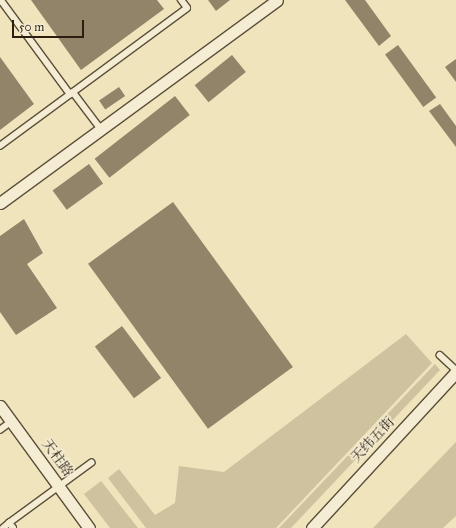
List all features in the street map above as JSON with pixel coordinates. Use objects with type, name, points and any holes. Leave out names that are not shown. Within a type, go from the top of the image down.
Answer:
[{"type":"street","points":[[0,203],[277,0]]},
{"type":"street","name":"天纬五街","points":[[312,528],[456,371]]},
{"type":"street","name":"天柱路","points":[[0,406],[89,528]]},
{"type":"lane","points":[[1,0],[101,129]]},
{"type":"lane","points":[[0,146],[187,8],[181,0]]},
{"type":"lane","points":[[440,356],[456,371]]},
{"type":"lane","points":[[0,430],[12,421]]},
{"type":"lane","points":[[3,528],[11,526],[91,463]]},
{"type":"shaded area","points":[[406,334],[432,363],[276,528],[146,528],[108,478],[119,469],[155,515],[175,503],[179,466],[224,472]]},
{"type":"shaded area","points":[[435,364],[440,370],[291,528],[279,528]]},
{"type":"shaded area","points":[[456,442],[456,516],[443,528],[373,528]]},
{"type":"shaded area","points":[[101,481],[138,528],[110,528],[84,494]]},
{"type":"building","points":[[31,0],[157,0],[164,9],[81,70]]},
{"type":"building","points":[[208,0],[230,0],[216,11]]},
{"type":"building","points":[[345,0],[365,0],[391,36],[379,46]]},
{"type":"building","points":[[398,45],[436,98],[423,107],[385,54]]},
{"type":"building","points":[[232,55],[246,72],[209,102],[195,85]]},
{"type":"building","points":[[0,57],[34,104],[0,130]]},
{"type":"building","points":[[456,59],[456,82],[445,67]]},
{"type":"building","points":[[119,87],[125,96],[105,110],[99,100]]},
{"type":"building","points":[[175,96],[190,115],[109,178],[95,159]]},
{"type":"building","points":[[440,104],[456,126],[456,147],[429,111]]},
{"type":"building","points":[[89,164],[103,183],[67,210],[53,190]]},
{"type":"building","points":[[173,202],[293,367],[208,429],[88,264]]},
{"type":"building","points":[[24,219],[43,253],[27,264],[57,308],[16,335],[0,312],[0,236]]},
{"type":"building","points":[[122,326],[161,378],[134,398],[95,346]]}]
